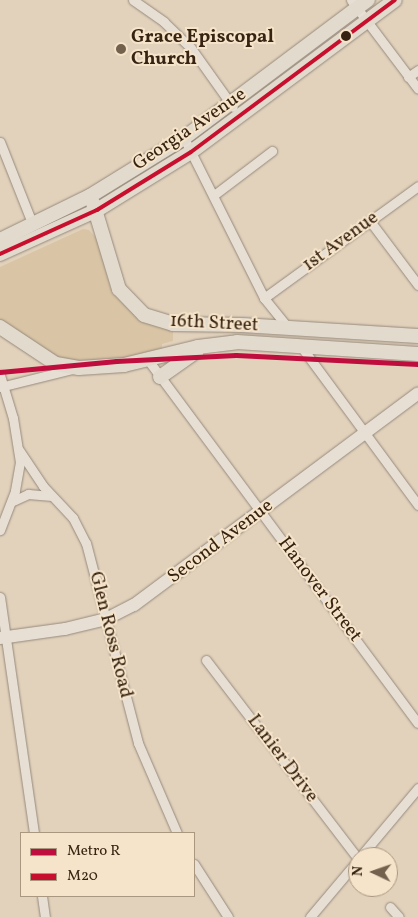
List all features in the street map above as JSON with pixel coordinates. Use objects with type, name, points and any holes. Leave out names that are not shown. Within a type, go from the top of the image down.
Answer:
[{"type":"main road","name":"Georgia Avenue","points":[[0,254],[97,210],[191,152],[395,0]]},
{"type":"main road","name":"Georgia Avenue","points":[[0,240],[90,196],[184,138],[231,104],[359,3]]},
{"type":"main road","name":"16th Street","points":[[90,196],[97,210],[119,289],[144,315],[173,324],[288,328],[418,336]]},
{"type":"main road","name":"16th Street","points":[[0,327],[56,364],[79,368],[148,360],[204,346],[237,342],[418,354]]},
{"type":"main road","points":[[160,377],[204,346]]},
{"type":"street","points":[[133,0],[164,22],[191,48],[240,117]]},
{"type":"street","points":[[359,3],[367,21],[418,89]]},
{"type":"street","points":[[408,76],[418,70]]},
{"type":"street","points":[[184,138],[264,298],[288,328]]},
{"type":"street","points":[[0,142],[32,223]]},
{"type":"street","points":[[214,195],[272,151]]},
{"type":"street","name":"1st Avenue","points":[[264,298],[418,186]]},
{"type":"street","points":[[370,221],[418,285]]},
{"type":"street","points":[[300,345],[418,505]]},
{"type":"street","name":"Hanover Street","points":[[148,360],[418,723]]},
{"type":"street","points":[[2,387],[79,368]]},
{"type":"street","points":[[0,375],[20,450],[13,500],[0,530]]},
{"type":"street","name":"Second Avenue","points":[[3,638],[65,629],[106,619],[158,589],[418,393]]},
{"type":"street","name":"Glen Ross Road","points":[[20,450],[52,496],[73,518],[86,543],[138,743],[177,832]]},
{"type":"street","points":[[13,500],[28,494],[52,496]]},
{"type":"street","points":[[0,596],[3,638],[34,832]]},
{"type":"street","name":"Lanier Drive","points":[[206,660],[350,847]]},
{"type":"street","points":[[369,847],[418,788]]},
{"type":"street","points":[[195,866],[228,917]]},
{"type":"street","points":[[310,917],[348,872]]},
{"type":"street","points":[[42,897],[45,917]]},
{"type":"street","points":[[390,907],[399,917]]},
{"type":"shaded area","points":[[83,229],[89,230],[97,239],[112,293],[140,319],[173,329],[173,341],[162,344],[162,351],[136,359],[58,362],[0,323],[0,267]]},
{"type":"metro line","name":"R","points":[[0,372],[116,361],[236,355],[418,364]]},
{"type":"transit line","name":"M20","points":[[0,254],[97,210],[191,152],[395,0]]},
{"type":"place","name":"Grace Episcopal Church","points":[[121,49]]}]
